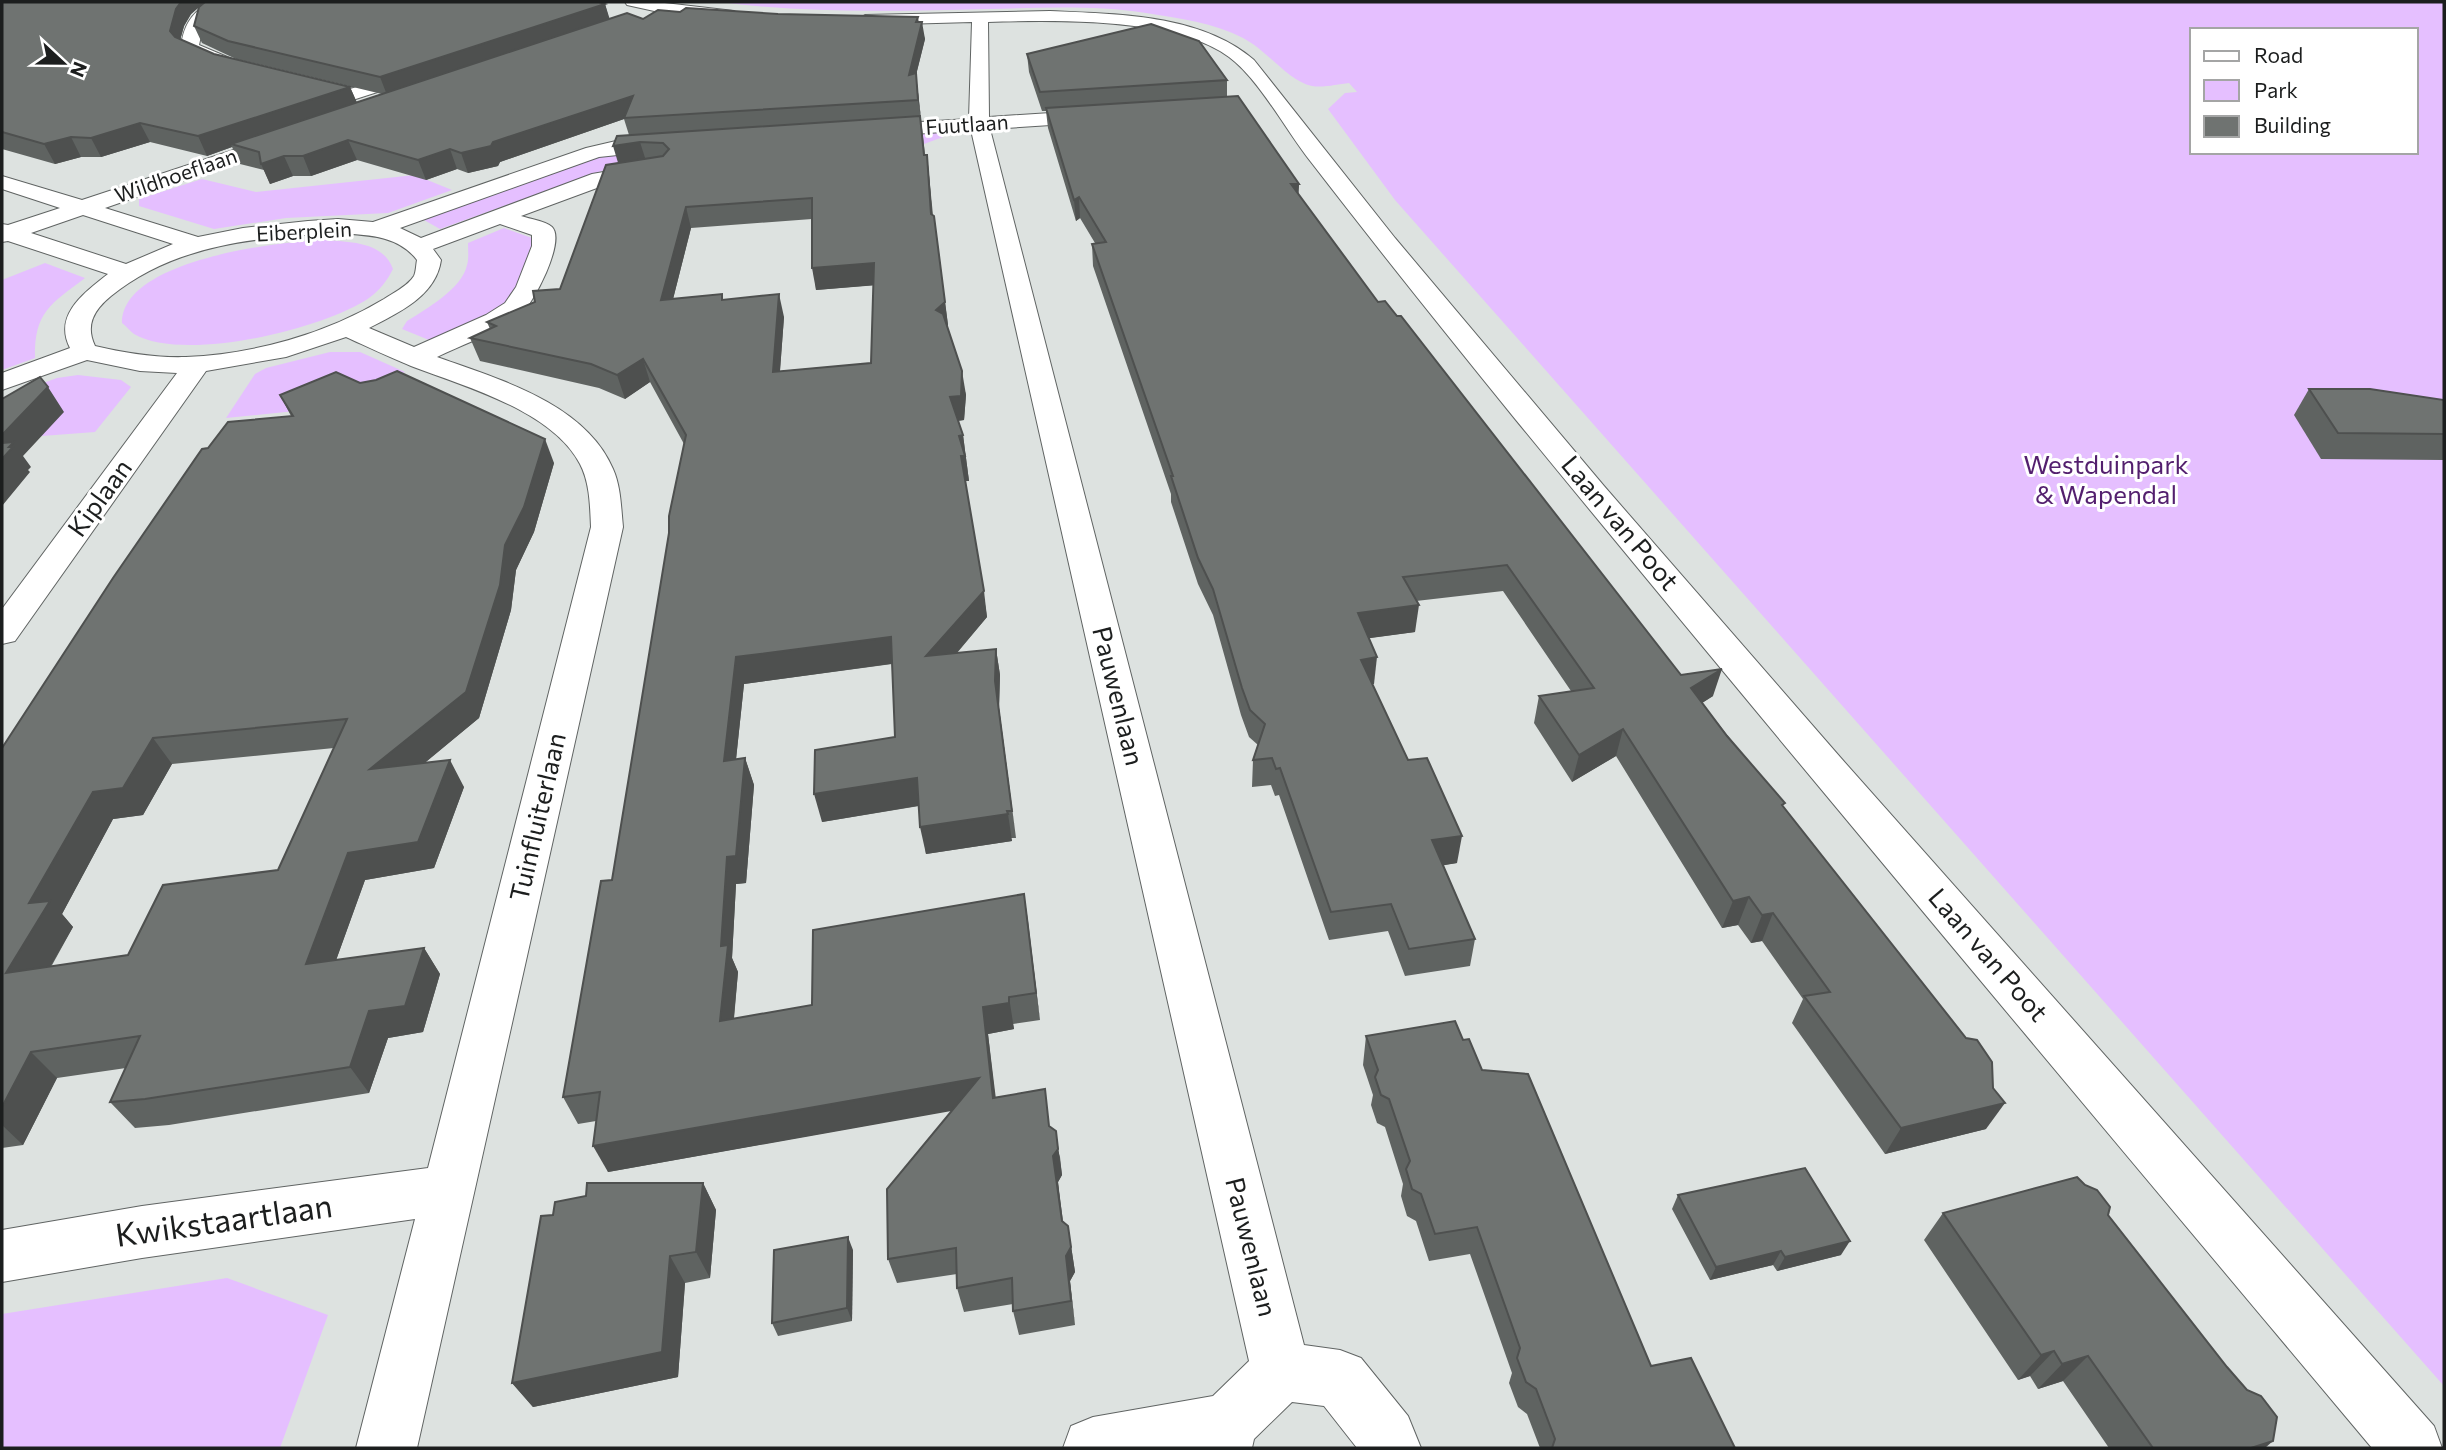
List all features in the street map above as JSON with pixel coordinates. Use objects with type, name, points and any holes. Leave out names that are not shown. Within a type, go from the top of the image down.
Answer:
[{"type":"street","points":[[219,2],[202,13],[190,29],[190,48],[229,65],[256,72]]},
{"type":"street","points":[[611,11],[635,2],[668,9],[752,17]]},
{"type":"street","points":[[629,22],[668,9]]},
{"type":"street","name":"Pauwenlaan","points":[[980,18],[981,140],[1281,1371]]},
{"type":"street","name":"Laan van Poot","points":[[852,20],[1104,20],[1189,33],[1225,47],[1245,60],[1271,115],[2412,1448]]},
{"type":"street","points":[[285,116],[428,70]]},
{"type":"street","points":[[322,88],[388,104]]},
{"type":"street","name":"Fuutlaan","points":[[849,132],[981,140],[1115,115]]},
{"type":"street","name":"Wildhoeflaan","points":[[3,233],[302,133]]},
{"type":"street","points":[[376,229],[593,152],[685,143]]},
{"type":"street","points":[[2,382],[85,352],[114,360],[159,365],[198,363],[301,344],[349,328],[386,310],[412,292],[426,276],[429,260],[420,246],[600,179],[625,172],[668,168]]},
{"type":"street","points":[[2,181],[199,245]]},
{"type":"street","points":[[2,207],[68,186]]},
{"type":"street","points":[[415,357],[495,320],[514,308],[528,287],[544,246],[543,231],[499,216]]},
{"type":"street","name":"Eiberplein","points":[[85,352],[77,333],[81,311],[126,272],[199,245],[294,228],[338,226],[376,229],[402,236],[420,246]]},
{"type":"street","points":[[3,233],[126,272]]},
{"type":"street","name":"Tuinfluiterlaan","points":[[349,328],[489,386],[546,414],[574,436],[593,460],[604,488],[607,527],[387,1448]]},
{"type":"street","name":"Kiplaan","points":[[2,633],[198,363]]},
{"type":"street","name":"Kwikstaartlaan","points":[[2,1256],[142,1232],[447,1190]]},
{"type":"street","points":[[1093,1448],[1225,1436],[1281,1371],[1340,1379],[1387,1437],[1390,1448]]},
{"type":"green space","name":"Westduinpark & Wapendal","points":[[721,2],[2444,2],[2444,1386],[1395,200],[1328,109],[1345,93],[1357,92],[1349,83],[1312,86],[1286,72],[1243,38],[1220,28],[1126,10],[1046,8],[853,11]]},
{"type":"green space","points":[[932,131],[941,133],[943,137],[924,144],[636,164],[607,169],[440,229],[424,220],[595,158],[617,153]]},
{"type":"green space","points":[[415,175],[452,190],[388,213],[286,218],[214,229],[139,206],[139,199],[202,179],[256,192]]},
{"type":"green space","points":[[504,228],[534,241],[511,302],[500,310],[429,340],[402,329],[407,321],[442,298],[458,282],[468,263],[468,243]]},
{"type":"green space","points":[[323,240],[373,248],[382,253],[393,269],[377,292],[348,310],[288,331],[253,338],[218,344],[157,342],[134,334],[122,323],[129,301],[147,284],[173,270],[239,251]]},
{"type":"green space","points":[[45,263],[85,278],[54,303],[41,319],[35,342],[35,358],[2,370],[2,280]]},
{"type":"green space","points":[[330,352],[360,352],[405,372],[315,409],[226,418],[255,374],[266,368]]},
{"type":"green space","points":[[78,375],[121,380],[131,387],[95,432],[2,439],[2,398],[57,378]]},
{"type":"green space","points":[[227,1278],[328,1315],[280,1448],[2,1448],[2,1314]]},
{"type":"building","points":[[2,2],[181,2],[176,9],[170,31],[175,37],[214,54],[350,87],[198,136],[140,123],[91,138],[71,137],[44,144],[2,132]]},
{"type":"building","points":[[205,2],[605,4],[380,77],[228,41],[194,26],[199,7]]},
{"type":"building","points":[[686,8],[778,14],[918,17],[916,22],[922,22],[909,75],[916,73],[918,100],[624,118],[633,96],[493,142],[491,146],[461,153],[450,149],[418,160],[348,140],[303,156],[284,156],[261,164],[259,152],[231,144],[627,13],[643,19],[658,10],[680,12]]},
{"type":"building","points":[[1151,24],[1199,41],[1227,80],[1040,92],[1027,54]]},
{"type":"building","points":[[1238,96],[1299,184],[1291,184],[1378,302],[1385,301],[1397,316],[1401,316],[1681,675],[1722,669],[1691,688],[1727,736],[1785,803],[1782,805],[1966,1038],[1977,1040],[1992,1062],[1993,1088],[2005,1103],[1901,1128],[1804,996],[1830,992],[1773,913],[1762,915],[1749,897],[1733,901],[1623,729],[1579,755],[1539,696],[1594,688],[1507,565],[1403,577],[1419,605],[1358,613],[1377,657],[1361,660],[1408,760],[1427,758],[1462,836],[1432,840],[1475,939],[1409,949],[1391,904],[1331,912],[1280,768],[1276,769],[1272,758],[1253,760],[1265,724],[1250,710],[1242,688],[1213,589],[1198,558],[1173,476],[1092,244],[1106,242],[1079,197],[1074,200],[1046,108]]},
{"type":"building","points":[[920,116],[924,155],[927,155],[931,214],[934,216],[945,302],[936,310],[943,314],[962,371],[961,396],[950,397],[963,435],[959,436],[965,456],[961,456],[984,591],[926,656],[996,649],[995,681],[1012,811],[1007,811],[1008,814],[920,827],[917,778],[814,794],[815,750],[895,737],[891,637],[736,657],[724,761],[745,758],[736,856],[727,857],[721,946],[728,945],[720,1021],[812,1005],[813,930],[1024,894],[1036,993],[1009,997],[1009,1003],[983,1007],[993,1098],[1045,1089],[1049,1126],[1056,1131],[1058,1149],[1053,1156],[1062,1221],[1068,1226],[1071,1247],[1066,1256],[1071,1301],[1013,1311],[1012,1278],[957,1288],[956,1248],[888,1259],[887,1189],[979,1078],[593,1146],[600,1092],[563,1097],[601,881],[612,880],[669,533],[669,516],[686,435],[643,359],[617,375],[591,364],[470,338],[496,326],[487,322],[535,302],[533,291],[560,289],[606,165],[663,156],[669,149],[663,143],[640,142],[613,146],[617,136]],"holes":[[[812,198],[812,268],[874,263],[871,363],[773,372],[779,294],[722,300],[722,294],[661,300],[686,207]]]},
{"type":"building","points":[[397,371],[545,439],[524,507],[505,545],[500,585],[466,692],[370,769],[450,760],[418,842],[348,853],[306,964],[424,948],[405,1006],[369,1011],[350,1067],[145,1099],[110,1102],[140,1036],[31,1052],[2,1107],[2,748],[113,578],[202,449],[208,448],[228,422],[293,416],[280,395],[336,372],[360,383]],"holes":[[[347,719],[278,870],[163,885],[128,955],[6,973],[50,901],[29,903],[93,792],[123,788],[153,738]]]},
{"type":"building","points":[[40,377],[48,387],[2,435],[2,399]]},
{"type":"building","points":[[2309,389],[2370,389],[2444,400],[2444,434],[2338,433]]},
{"type":"building","points":[[14,442],[9,447],[13,447],[2,459],[2,443]]},
{"type":"building","points":[[1455,1021],[1463,1040],[1469,1039],[1482,1070],[1528,1074],[1651,1366],[1691,1358],[1735,1448],[1552,1448],[1555,1439],[1536,1389],[1526,1382],[1517,1358],[1520,1348],[1477,1227],[1435,1234],[1421,1194],[1412,1189],[1406,1169],[1410,1161],[1389,1099],[1381,1095],[1375,1077],[1378,1070],[1366,1036]]},
{"type":"building","points":[[1805,1168],[1850,1241],[1785,1257],[1781,1251],[1716,1267],[1678,1195]]},
{"type":"building","points":[[2077,1177],[2085,1185],[2097,1190],[2110,1207],[2108,1215],[2227,1367],[2247,1390],[2261,1396],[2277,1417],[2273,1441],[2251,1448],[2153,1448],[2088,1356],[2062,1364],[2054,1351],[2041,1355],[1943,1213]]},
{"type":"building","points":[[587,1183],[703,1183],[696,1252],[670,1256],[662,1352],[512,1383],[541,1216],[553,1215],[555,1202],[586,1196]]},
{"type":"building","points":[[848,1237],[847,1308],[772,1323],[774,1250]]}]
